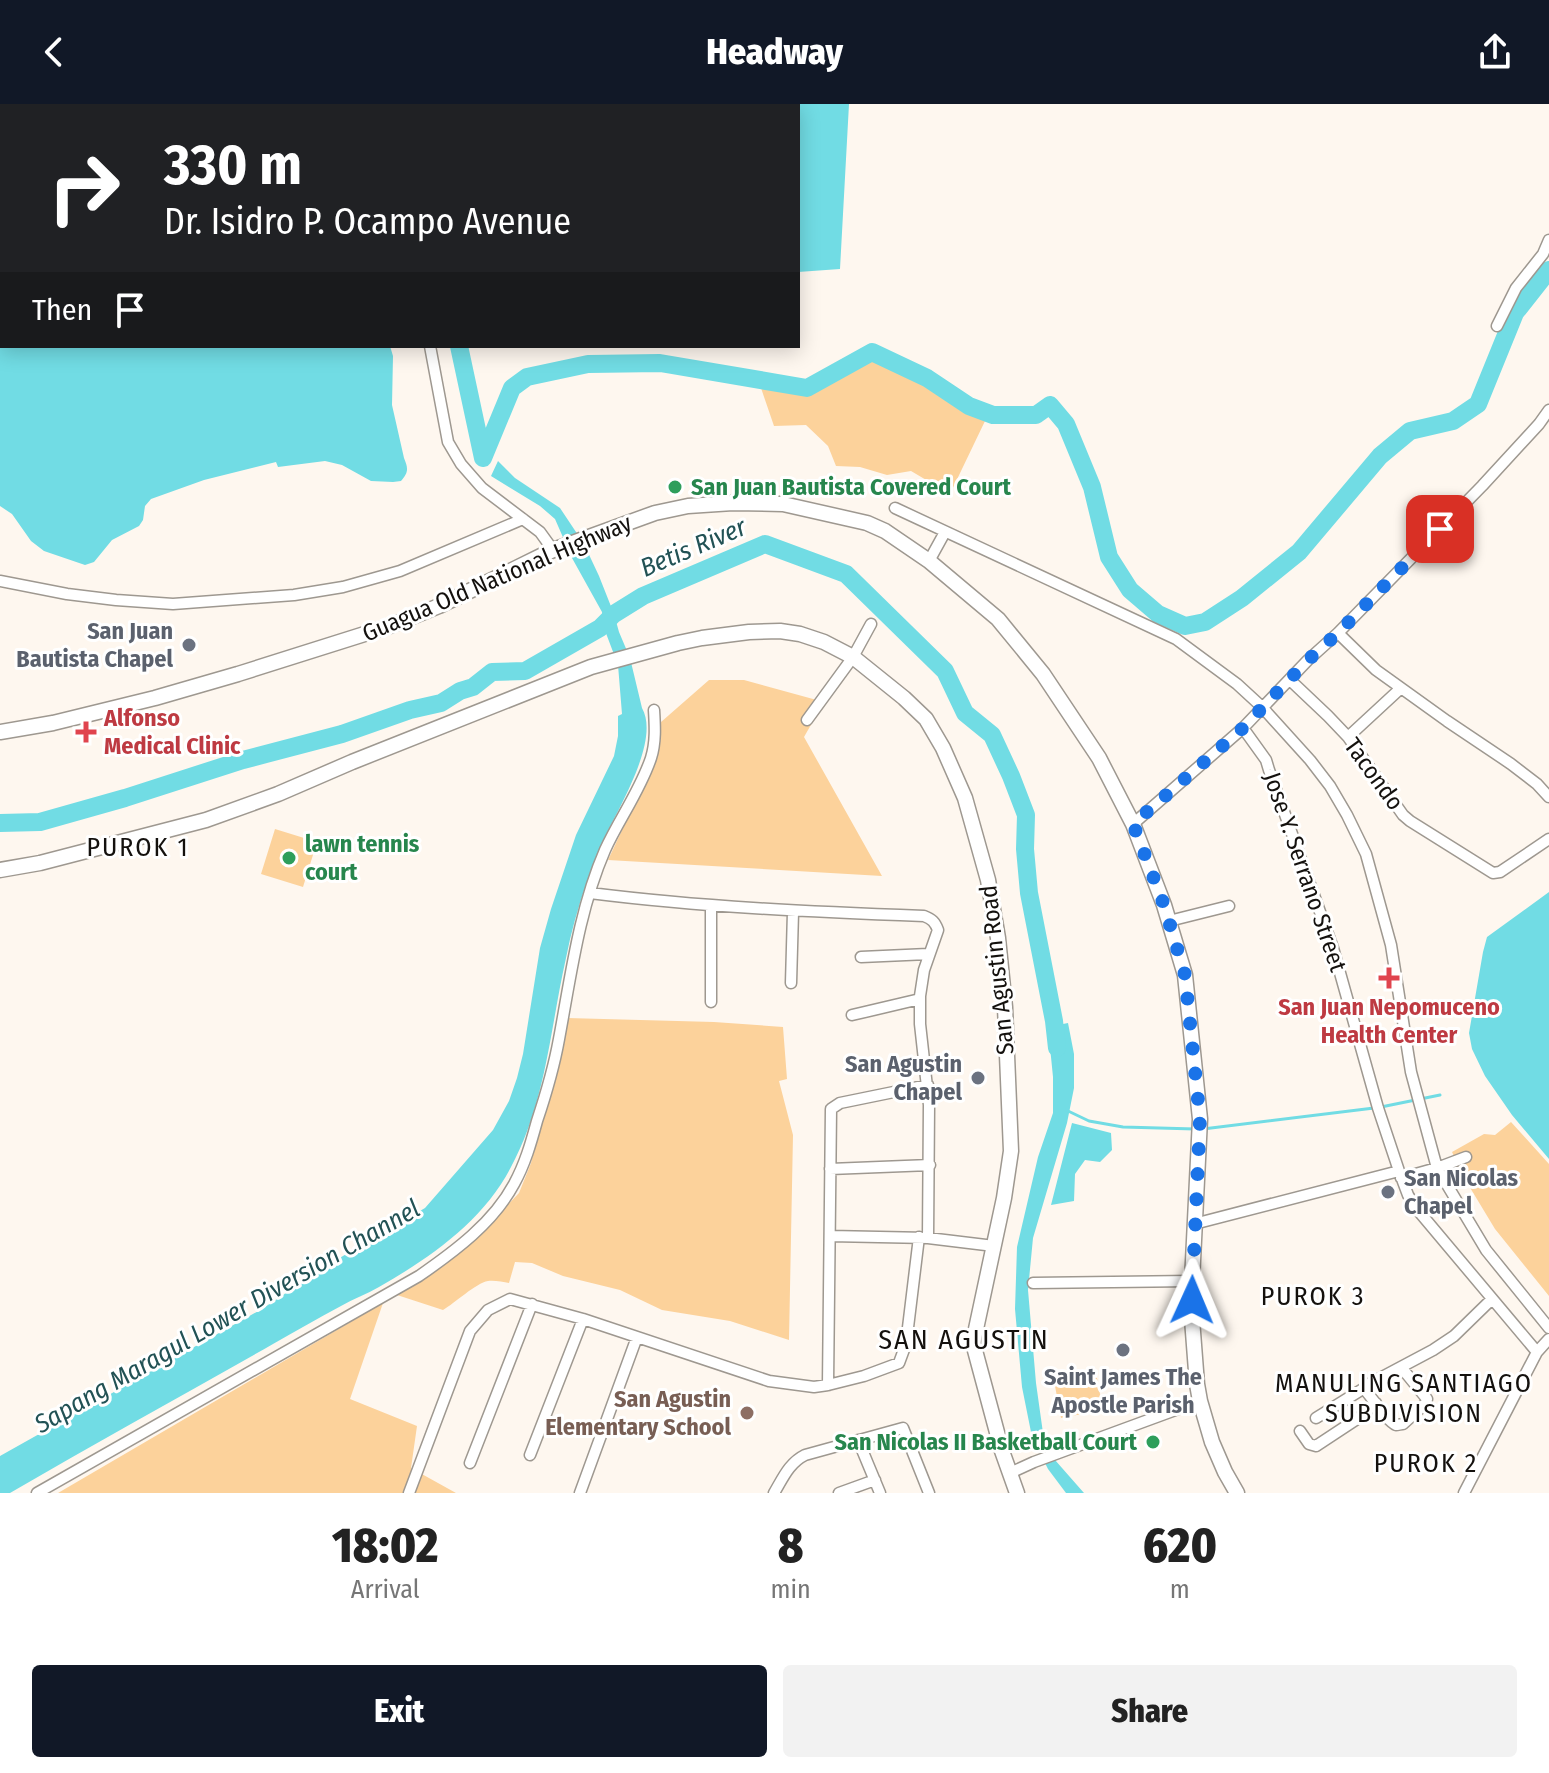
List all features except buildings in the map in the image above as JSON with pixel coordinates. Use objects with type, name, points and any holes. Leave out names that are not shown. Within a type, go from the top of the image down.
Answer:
[{"type":"main road","name":"Guagua Old National Highway","points":[[0,732],[53,723],[155,698],[390,626],[557,549],[655,513],[688,506],[783,504],[867,523],[885,531],[929,561],[998,619],[1043,674],[1099,758],[1133,824],[1169,921],[1185,975],[1200,1119],[1192,1281],[1200,1401],[1212,1442],[1237,1493]]},
{"type":"main road","name":"San Agustin Road","points":[[0,870],[40,863],[206,820],[610,660],[638,653],[702,638],[780,631],[824,642],[853,657],[926,719],[965,798],[988,880],[1005,1007],[1011,1151],[973,1343],[1002,1451],[1017,1493]]},
{"type":"street","points":[[1497,326],[1516,288],[1543,254],[1549,240]]},
{"type":"street","points":[[430,348],[448,442],[461,464],[482,488],[540,532],[557,549]]},
{"type":"street","points":[[1133,824],[1243,728],[1482,486],[1549,410]]},
{"type":"street","points":[[895,508],[1176,639],[1226,675],[1295,742],[1330,786],[1366,854],[1391,945],[1411,1072],[1437,1168],[1486,1250],[1549,1328]]},
{"type":"street","points":[[0,581],[81,596],[173,604],[294,595],[343,587],[400,571],[523,519]]},
{"type":"street","points":[[929,561],[945,532]]},
{"type":"street","points":[[807,720],[853,657],[871,624]]},
{"type":"street","points":[[1338,633],[1376,670],[1511,764],[1549,797]]},
{"type":"street","name":"Tacondo","points":[[1290,680],[1348,737],[1403,815],[1493,873],[1500,872],[1549,839]]},
{"type":"street","points":[[1348,737],[1401,688]]},
{"type":"street","points":[[37,1493],[419,1276],[480,1228],[513,1186],[526,1161],[559,1041],[571,965],[590,893],[604,852],[651,757],[655,735],[654,710]]},
{"type":"street","name":"Jose Y. Serrano Street","points":[[1243,728],[1266,760],[1328,933],[1400,1175],[1416,1208],[1537,1352]]},
{"type":"street","points":[[409,1493],[470,1331],[488,1310],[510,1299],[583,1319],[769,1381],[814,1387],[864,1376],[899,1363],[906,1344],[924,1238],[930,1165],[928,1085],[920,999],[928,954],[938,930],[936,924],[924,916],[793,912],[590,893]]},
{"type":"street","points":[[711,906],[711,1002]]},
{"type":"street","points":[[1169,921],[1229,906]]},
{"type":"street","points":[[791,983],[793,912]]},
{"type":"street","points":[[861,957],[928,954]]},
{"type":"street","points":[[852,1015],[920,999]]},
{"type":"street","points":[[828,1385],[831,1109],[852,1100],[928,1085]]},
{"type":"street","points":[[1194,1224],[1437,1168],[1466,1157]]},
{"type":"street","points":[[830,1169],[930,1165]]},
{"type":"street","points":[[830,1236],[924,1238],[994,1246]]},
{"type":"street","points":[[1033,1283],[1192,1281]]},
{"type":"street","points":[[1316,1418],[1454,1336],[1492,1299]]},
{"type":"street","points":[[470,1463],[532,1304]]},
{"type":"street","points":[[530,1455],[583,1319]]},
{"type":"street","points":[[580,1493],[637,1337]]},
{"type":"street","points":[[1464,1493],[1537,1352],[1549,1339]]},
{"type":"street","points":[[1366,1387],[1366,1391],[1394,1424],[1403,1424],[1427,1399],[1401,1367]]},
{"type":"street","points":[[1010,1473],[1200,1401]]},
{"type":"street","points":[[1300,1431],[1309,1444],[1316,1446],[1376,1403]]},
{"type":"street","points":[[774,1493],[790,1467],[805,1455],[903,1428],[929,1493]]},
{"type":"street","points":[[858,1440],[880,1493]]},
{"type":"street","points":[[839,1493],[875,1480]]},
{"type":"shaded area","points":[[873,357],[924,381],[985,421],[950,494],[911,471],[887,475],[860,467],[836,466],[828,446],[806,425],[774,426],[761,388],[807,390]]},
{"type":"shaded area","points":[[709,680],[744,680],[824,702],[804,737],[882,876],[608,860],[656,758],[661,722]]},
{"type":"shaded area","name":"lawn tennis court","points":[[275,829],[317,842],[303,887],[261,874]]},
{"type":"shaded area","points":[[567,1018],[783,1027],[787,1079],[779,1081],[793,1135],[789,1340],[730,1321],[662,1310],[620,1290],[563,1276],[532,1263],[515,1262],[509,1283],[483,1283],[443,1310],[397,1295],[464,1250],[519,1193],[531,1163]]},
{"type":"shaded area","points":[[1511,1122],[1549,1164],[1549,1296],[1495,1229],[1452,1152],[1484,1134],[1495,1135]]},
{"type":"shaded area","points":[[383,1303],[350,1399],[417,1426],[411,1468],[456,1493],[58,1493]]},
{"type":"shaded area","points":[[1097,1378],[1103,1410],[1061,1418],[1055,1386]]},
{"type":"water","points":[[800,104],[849,104],[840,269],[800,272]]},
{"type":"water","points":[[0,348],[391,348],[392,405],[407,467],[401,481],[371,481],[342,465],[325,461],[278,467],[276,462],[204,480],[151,499],[145,506],[139,526],[112,540],[94,562],[85,565],[44,551],[31,541],[12,514],[0,506]]},
{"type":"water","points":[[498,461],[515,478],[560,508],[584,544],[630,658],[646,722],[646,739],[641,757],[590,872],[578,910],[540,1091],[511,1167],[500,1186],[471,1221],[398,1276],[10,1493],[0,1493],[0,1456],[262,1309],[331,1263],[425,1208],[493,1130],[509,1101],[523,1054],[540,948],[551,909],[576,835],[614,756],[618,716],[622,714],[618,665],[604,628],[602,612],[572,558],[555,519],[540,506],[491,476]]},
{"type":"water","points":[[1549,892],[1549,1159],[1512,1115],[1485,1076],[1472,1049],[1469,1033],[1487,937]]},
{"type":"water","points":[[1068,1023],[1074,1054],[1074,1088],[1067,1123],[1033,1238],[1028,1290],[1043,1433],[1055,1460],[1084,1493],[1066,1493],[1048,1469],[1032,1437],[1022,1387],[1015,1309],[1017,1247],[1038,1157],[1053,1113],[1048,1027]]},
{"type":"water","points":[[1072,1123],[1111,1133],[1112,1150],[1100,1162],[1085,1160],[1075,1174],[1074,1201],[1051,1205]]},
{"type":"waterway","points":[[483,458],[512,388],[527,377],[588,364],[660,363],[807,388],[872,352],[927,378],[969,406],[993,415],[1036,415],[1050,405],[1066,424],[1092,487],[1109,557],[1130,590],[1158,614],[1185,626],[1205,622],[1242,598],[1299,552],[1380,456],[1410,431],[1453,421],[1478,404],[1515,313],[1549,270]]},
{"type":"waterway","points":[[459,348],[483,458]]},
{"type":"waterway","name":"Betis River","points":[[0,823],[40,822],[441,703],[473,687],[492,672],[525,671],[600,628],[614,614],[643,596],[765,544],[846,574],[945,671],[965,713],[992,735],[1026,815],[1029,893],[1057,1048]]},
{"type":"waterway","points":[[1381,1107],[1440,1095]]},
{"type":"waterway","points":[[1203,1129],[1374,1108]]},
{"type":"waterway","points":[[1066,1110],[1089,1121],[1123,1127],[1195,1129]]},
{"type":"place","name":"San Juan Bautista Covered Court","points":[[675,487]]},
{"type":"place","name":"San Juan Bautista Chapel","points":[[189,645]]},
{"type":"place","name":"Alfonso Medical Clinic","points":[[86,732]]},
{"type":"place","name":"lawn tennis court","points":[[289,858]]},
{"type":"place","name":"San Juan Nepomuceno Health Center","points":[[1389,978]]},
{"type":"place","name":"San Agustin Chapel","points":[[978,1078]]},
{"type":"place","name":"San Nicolas Chapel","points":[[1388,1192]]},
{"type":"place","name":"Saint James The Apostle Parish","points":[[1123,1350]]},
{"type":"place","name":"San Agustin Elementary School","points":[[747,1413]]},
{"type":"place","name":"San Nicolas II Basketball Court","points":[[1153,1442]]},
{"type":"district","name":"PUROK 1","points":[[138,847]]},
{"type":"district","name":"PUROK 3","points":[[1313,1296]]},
{"type":"district","name":"SAN AGUSTIN","points":[[964,1339]]},
{"type":"district","name":"MANULING SANTIAGO SUBDIVISION","points":[[1404,1398]]},
{"type":"district","name":"PUROK 2","points":[[1426,1463]]},
{"type":"route","points":[[1192,1300],[1200,1119],[1185,975],[1164,905],[1133,824],[1243,728],[1440,529]]},
{"type":"water label","name":"Sapang Maragul Lower Diversion Channel","points":[[227,1316]]}]
